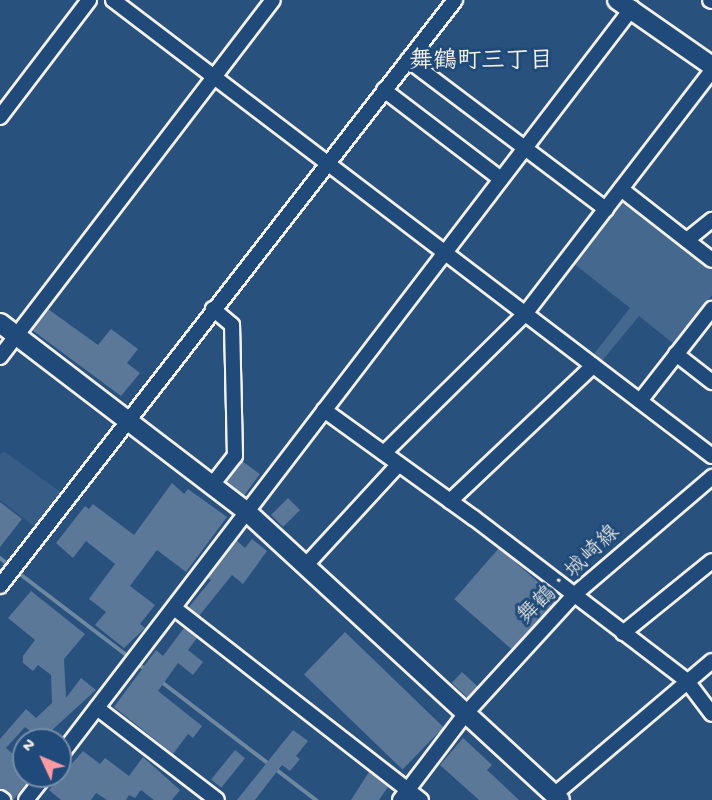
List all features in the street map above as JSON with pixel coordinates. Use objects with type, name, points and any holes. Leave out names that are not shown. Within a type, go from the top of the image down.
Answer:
[{"type":"street","points":[[0,117],[89,0]]},
{"type":"street","points":[[113,0],[712,456]]},
{"type":"street","points":[[0,357],[273,0]]},
{"type":"street","points":[[9,574],[454,0]]},
{"type":"street","points":[[72,740],[525,148],[625,4],[712,68],[525,314],[384,453]]},
{"type":"street","points":[[408,60],[606,209]]},
{"type":"street","points":[[384,90],[501,179]]},
{"type":"street","points":[[621,189],[712,260]]},
{"type":"street","points":[[687,240],[712,220]]},
{"type":"street","points":[[212,485],[236,456],[232,325],[213,309]]},
{"type":"street","points":[[640,401],[712,309]]},
{"type":"street","points":[[0,323],[247,512],[557,797],[712,661]]},
{"type":"street","points":[[676,354],[712,382]]},
{"type":"street","points":[[450,501],[593,366]]},
{"type":"street","points":[[324,410],[450,501],[687,681],[712,714]]},
{"type":"street","points":[[306,566],[399,464]]},
{"type":"street","name":"舞鶴・城崎線","points":[[404,795],[466,713],[574,595],[712,477]]},
{"type":"street","points":[[623,633],[712,561]]},
{"type":"street","points":[[174,608],[404,795],[421,800]]},
{"type":"street","points":[[97,708],[217,800]]},
{"type":"street","points":[[26,800],[36,788]]},
{"type":"shaded area","points":[[621,202],[627,202],[712,267],[712,295],[674,344],[639,316],[602,361],[594,354],[630,308],[573,263]]},
{"type":"shaded area","points":[[5,452],[62,493],[35,527],[0,500],[0,454]]},
{"type":"building","points":[[48,309],[98,345],[111,329],[138,349],[127,363],[140,373],[121,396],[32,330]]},
{"type":"building","points":[[242,461],[260,474],[245,495],[227,482]]},
{"type":"building","points":[[172,483],[184,494],[188,489],[227,517],[186,572],[157,550],[130,586],[155,605],[140,624],[145,628],[124,648],[95,625],[106,612],[89,599],[115,564],[86,541],[73,558],[56,543],[85,506],[89,509],[93,504],[134,535]]},
{"type":"building","points":[[288,498],[300,510],[283,527],[271,515]]},
{"type":"building","points":[[0,502],[22,519],[0,547]]},
{"type":"building","points":[[252,539],[267,551],[243,584],[232,575],[199,616],[189,607],[211,580],[208,578],[236,540],[245,548]]},
{"type":"building","points":[[499,548],[558,599],[513,650],[454,599]]},
{"type":"building","points":[[31,591],[85,634],[64,659],[66,698],[81,678],[96,690],[54,728],[12,728],[12,741],[6,748],[12,753],[12,788],[22,788],[13,800],[0,789],[0,739],[26,709],[36,718],[52,703],[51,675],[38,665],[33,671],[23,663],[23,656],[35,640],[8,618]]},
{"type":"building","points":[[184,628],[197,638],[188,650],[203,662],[193,675],[178,663],[158,691],[202,726],[193,738],[188,734],[173,754],[114,707],[156,650],[163,656]]},
{"type":"building","points":[[345,632],[444,727],[403,770],[304,674]]},
{"type":"building","points":[[462,672],[478,687],[468,698],[452,683]]},
{"type":"building","points":[[293,730],[308,741],[296,756],[300,759],[290,771],[282,765],[255,800],[237,800]]},
{"type":"building","points":[[463,738],[492,765],[487,770],[519,800],[479,800],[440,765]]},
{"type":"building","points":[[235,750],[245,758],[221,788],[211,780]]},
{"type":"building","points":[[83,751],[100,764],[105,758],[129,776],[143,757],[180,790],[172,800],[154,800],[141,790],[135,798],[129,795],[126,800],[107,800],[96,793],[91,800],[61,800],[49,790],[51,788],[72,788],[72,764]]},
{"type":"building","points":[[369,772],[388,787],[379,800],[351,800]]},
{"type":"waterway","points":[[0,558],[10,566]]},
{"type":"waterway","points":[[16,571],[146,670]]},
{"type":"waterway","points":[[159,680],[316,800]]},
{"type":"district","name":"舞鶴町三丁目","points":[[481,63]]}]
